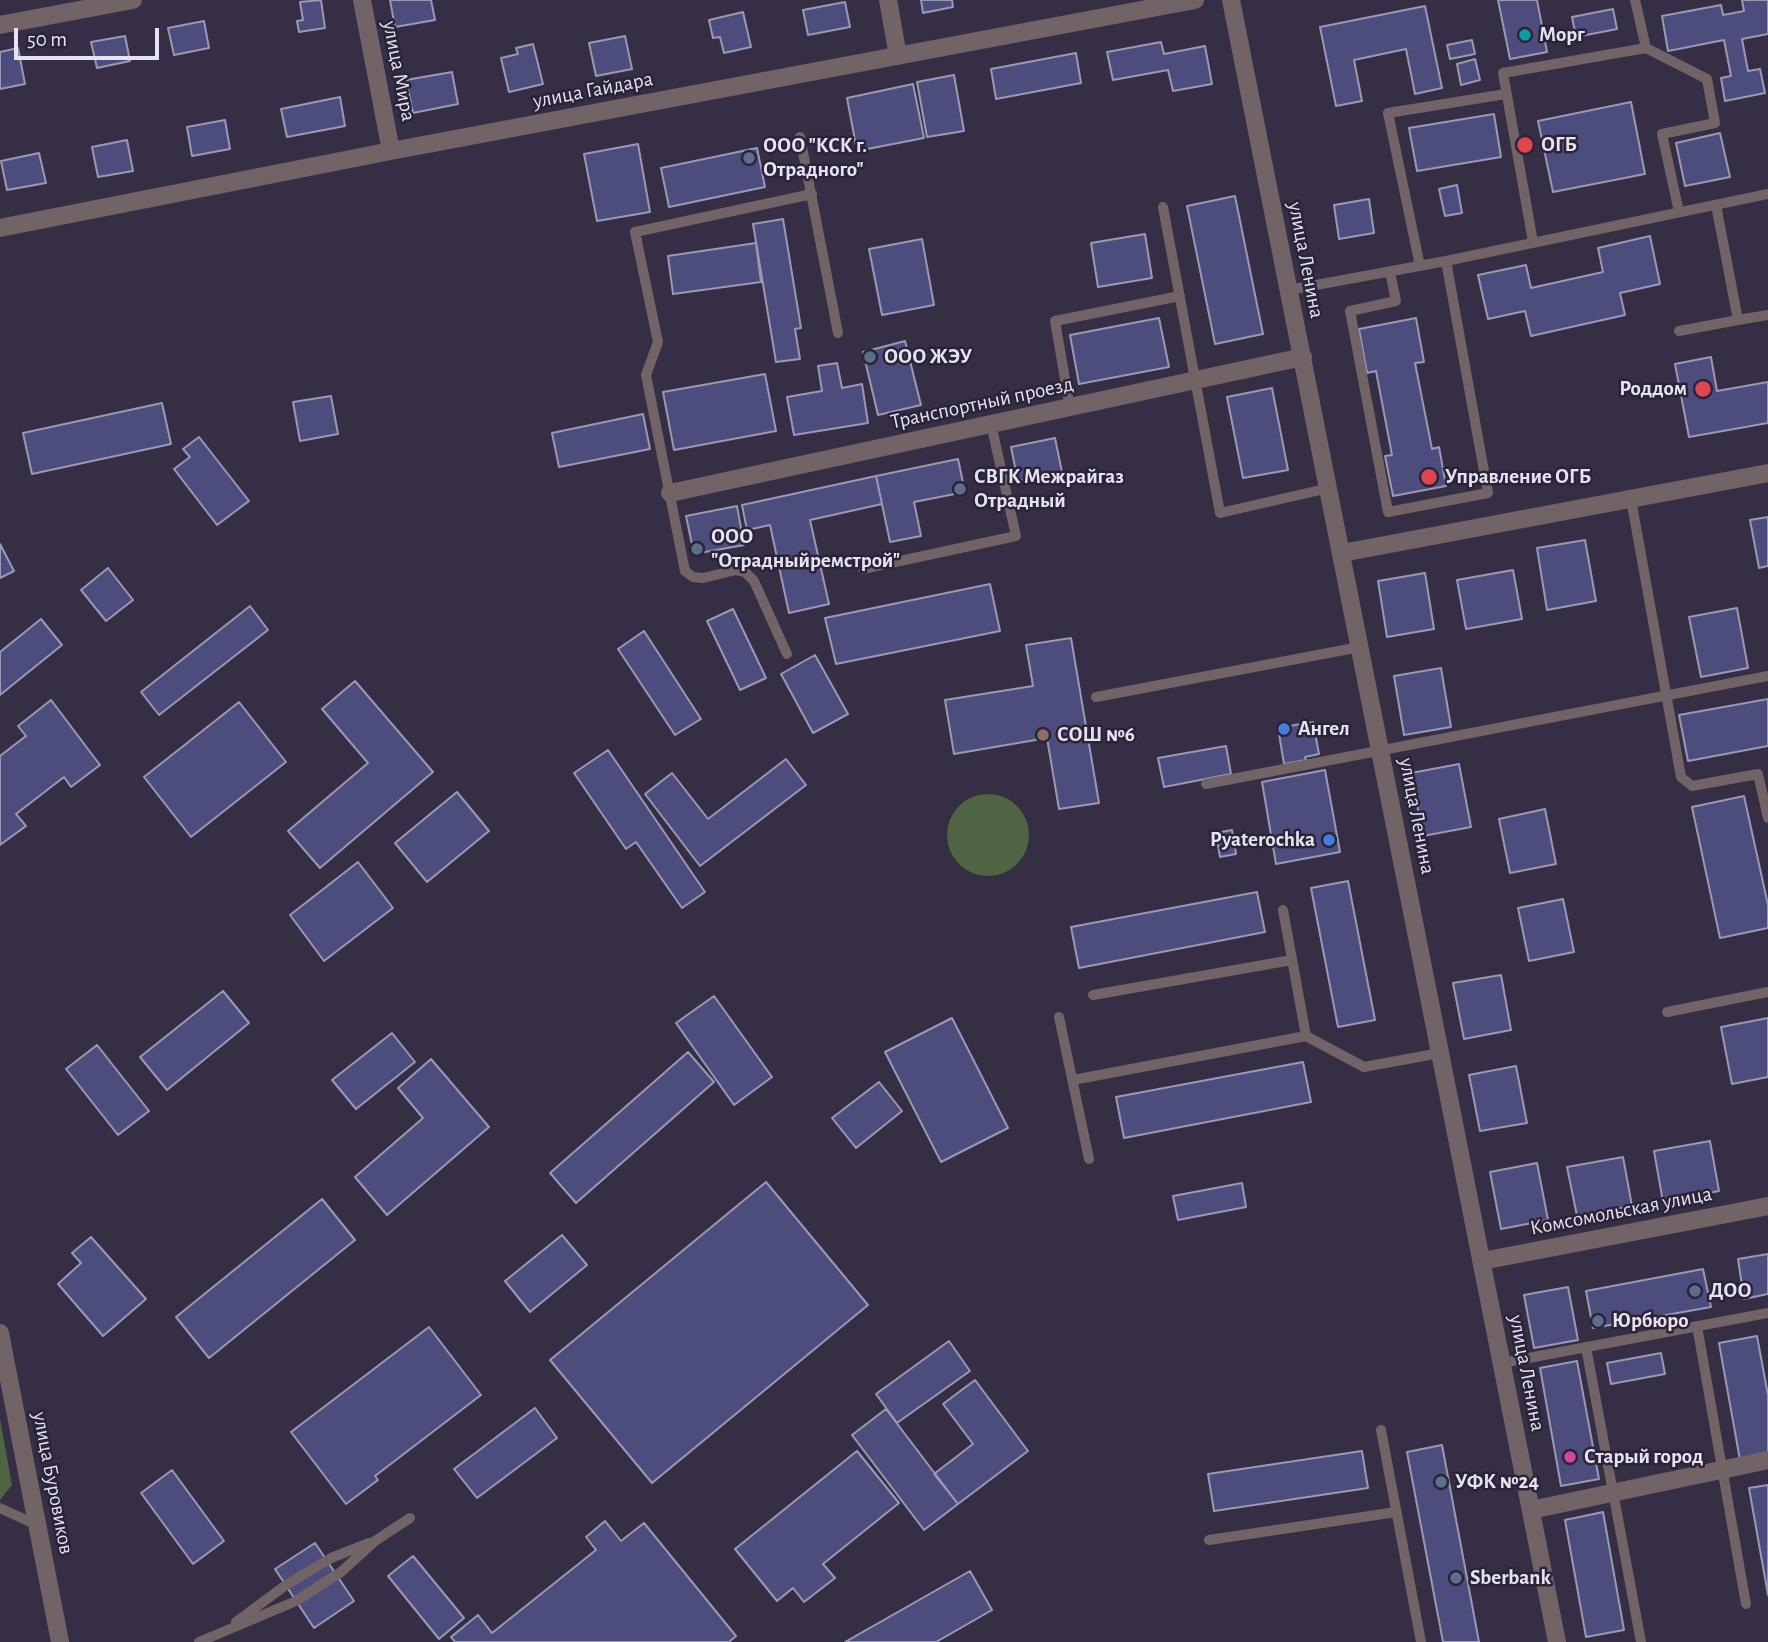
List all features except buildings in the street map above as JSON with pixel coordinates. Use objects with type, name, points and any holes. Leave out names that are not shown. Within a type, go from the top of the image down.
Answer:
[{"type":"street","points":[[0,24],[133,0]]},
{"type":"street","name":"улица Мира","points":[[362,0],[391,151]]},
{"type":"street","points":[[888,0],[898,56]]},
{"type":"street","name":"улица Гайдара","points":[[0,228],[391,151],[1195,0]]},
{"type":"street","name":"улица Ленина","points":[[1231,0],[1557,1642]]},
{"type":"street","name":"Транспортный проезд","points":[[670,493],[1303,357]]},
{"type":"street","points":[[1342,553],[1768,473]]},
{"type":"street","name":"Комсомольская улица","points":[[1482,1261],[1768,1206]]},
{"type":"street","name":"улица Буровиков","points":[[0,1334],[60,1642]]},
{"type":"street","points":[[1531,1510],[1768,1460]]},
{"type":"lane","points":[[1636,0],[1646,48]]},
{"type":"lane","points":[[1533,242],[1503,73],[1646,48],[1707,79],[1715,123],[1662,134],[1679,212]]},
{"type":"lane","points":[[1419,266],[1388,113],[1506,94]]},
{"type":"lane","points":[[800,137],[838,333]]},
{"type":"lane","points":[[787,654],[754,581],[745,572],[736,570],[693,578],[685,570],[646,375],[658,342],[635,232],[811,194]]},
{"type":"lane","points":[[1289,290],[1446,261],[1768,194]]},
{"type":"lane","points":[[1716,205],[1738,320]]},
{"type":"lane","points":[[1163,207],[1220,513],[1329,488]]},
{"type":"lane","points":[[1390,272],[1396,301],[1350,311],[1388,512],[1488,494],[1446,261]]},
{"type":"lane","points":[[1070,408],[1055,321],[1180,296]]},
{"type":"lane","points":[[1679,331],[1768,315]]},
{"type":"lane","points":[[863,569],[1016,536],[991,424]]},
{"type":"lane","points":[[1631,499],[1681,777],[1692,786],[1763,774],[1768,818]]},
{"type":"lane","points":[[1096,697],[1360,647]]},
{"type":"lane","points":[[1206,784],[1768,676]]},
{"type":"lane","points":[[1283,910],[1306,1036]]},
{"type":"lane","points":[[1093,995],[1292,960]]},
{"type":"lane","points":[[1667,1012],[1768,992]]},
{"type":"lane","points":[[1059,1017],[1089,1158]]},
{"type":"lane","points":[[1073,1080],[1306,1036],[1364,1067],[1440,1053]]},
{"type":"lane","points":[[1502,1363],[1768,1312]]},
{"type":"lane","points":[[1697,1326],[1746,1604]]},
{"type":"lane","points":[[1586,1348],[1641,1642]]},
{"type":"lane","points":[[1381,1430],[1421,1642]]},
{"type":"lane","points":[[0,1508],[39,1526]]},
{"type":"lane","points":[[1209,1540],[1396,1512]]},
{"type":"lane","points":[[199,1642],[296,1601],[341,1572],[374,1541],[410,1518]]},
{"type":"lane","points":[[223,1632],[286,1585],[331,1558],[374,1541]]},
{"type":"green space","points":[[988,794],[1004,797],[1017,806],[1026,819],[1029,835],[1026,851],[1017,864],[1004,873],[988,876],[972,873],[959,864],[950,851],[947,835],[950,819],[959,806],[972,797]]},
{"type":"green space","points":[[0,1419],[12,1485],[0,1500]]},
{"type":"place","name":"Морг","points":[[1525,35]]},
{"type":"place","name":"ОГБ","points":[[1525,145]]},
{"type":"place","name":"ООО \"КСК г. Отрадного\"","points":[[749,158]]},
{"type":"place","name":"ООО ЖЭУ","points":[[870,357]]},
{"type":"place","name":"Роддом","points":[[1703,389]]},
{"type":"place","name":"Управление ОГБ","points":[[1429,477]]},
{"type":"place","name":"СВГК Межрайгаз Отрадный","points":[[960,489]]},
{"type":"place","name":"ООО \"Отрадныйремстрой\"","points":[[697,549]]},
{"type":"place","name":"Ангел","points":[[1284,729]]},
{"type":"place","name":"СОШ №6","points":[[1043,735]]},
{"type":"place","name":"Pyaterochka","points":[[1329,840]]},
{"type":"place","name":"ДОО","points":[[1695,1291]]},
{"type":"place","name":"Юрбюро","points":[[1598,1321]]},
{"type":"place","name":"Старый город","points":[[1570,1457]]},
{"type":"place","name":"УФК №24","points":[[1441,1482]]},
{"type":"place","name":"Sberbank","points":[[1456,1578]]}]
